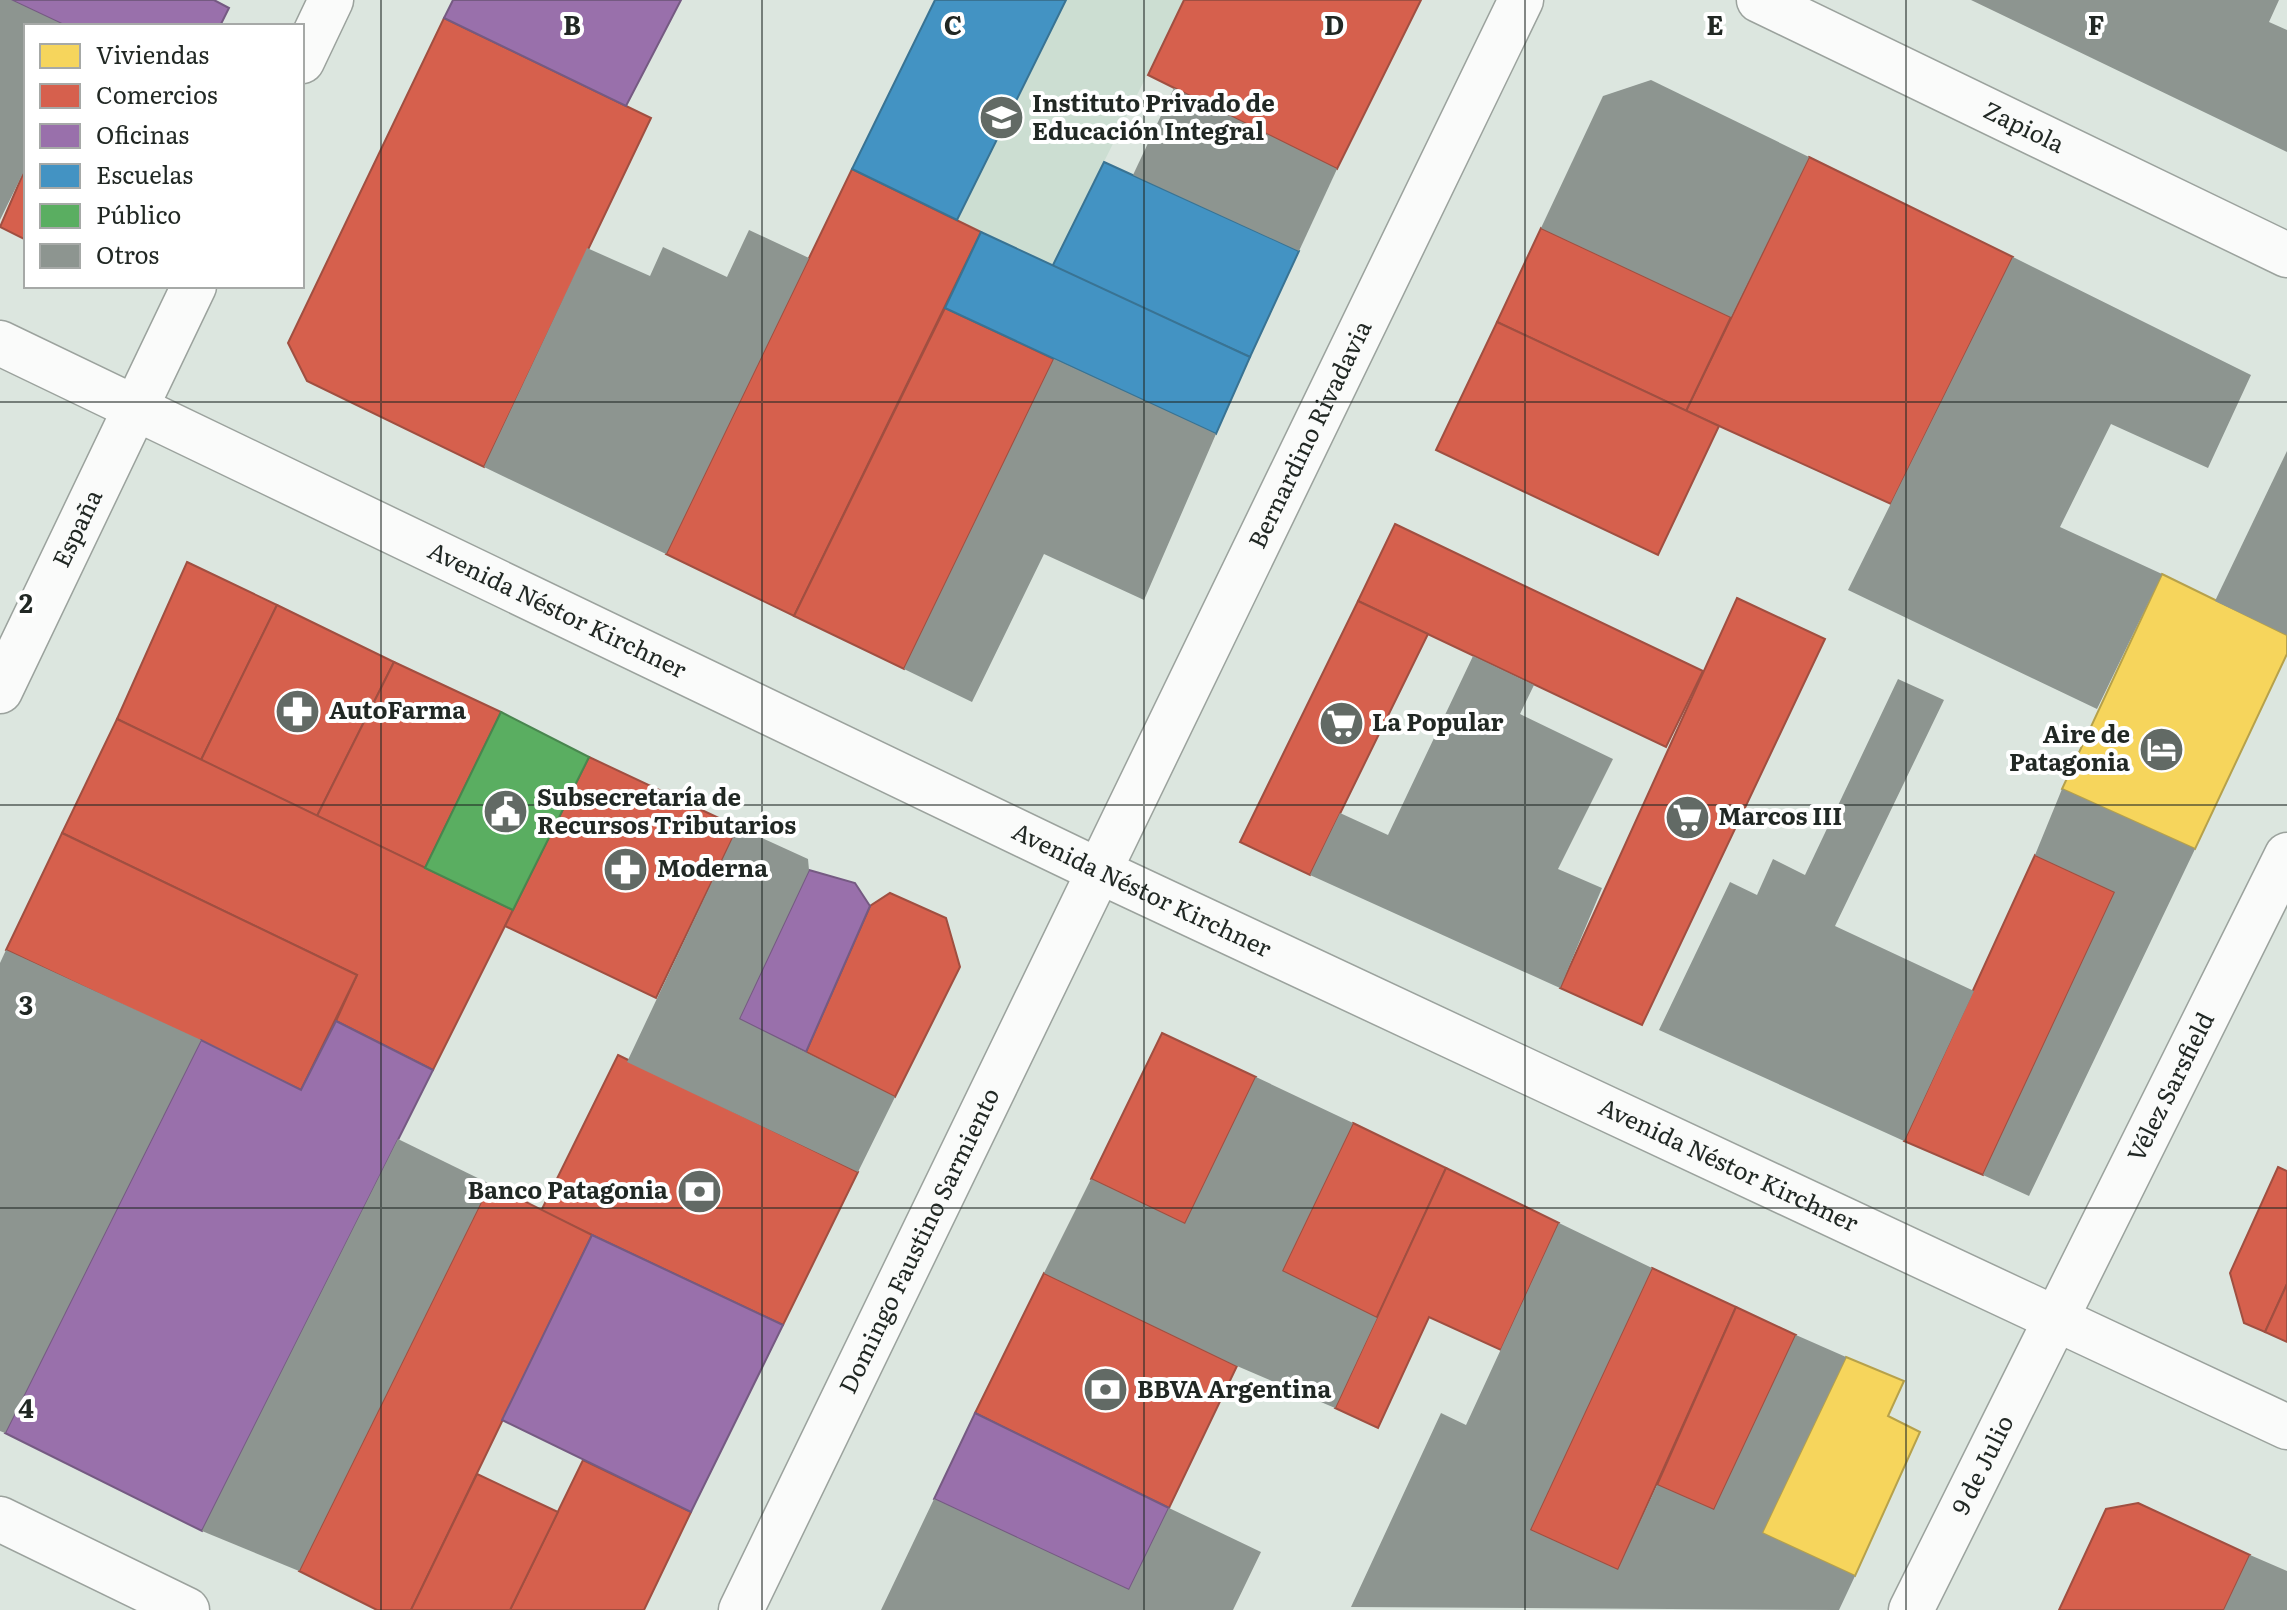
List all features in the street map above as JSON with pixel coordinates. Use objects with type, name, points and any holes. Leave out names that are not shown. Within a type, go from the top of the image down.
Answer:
[{"type":"street","points":[[304,57],[331,0]]},
{"type":"street","name":"Bernardino Rivadavia","points":[[1099,871],[1521,0]]},
{"type":"street","name":"Zapiola","points":[[1759,0],[2287,255]]},
{"type":"street","name":"España","points":[[0,691],[193,288]]},
{"type":"street","name":"Avenida Néstor Kirchner","points":[[0,343],[1099,871],[2287,1427]]},
{"type":"street","name":"Vélez Sarsfield","points":[[2054,1320],[2287,855]]},
{"type":"street","name":"Domingo Faustino Sarmiento","points":[[741,1610],[1099,871]]},
{"type":"street","name":"9 de Julio","points":[[1911,1610],[2054,1320]]},
{"type":"street","points":[[0,1519],[187,1610]]},
{"type":"shaded area","name":"Instituto Privado de Educación Integral","points":[[935,0],[1184,0],[1052,267],[852,169]]},
{"type":"building: Viviendas","name":"Aire de Patagonia","points":[[2162,574],[2287,635],[2287,654],[2195,849],[2062,789]]},
{"type":"building: Viviendas","points":[[1846,1357],[1904,1381],[1888,1416],[1920,1432],[1855,1576],[1762,1533]]},
{"type":"building: Comercios","points":[[1184,0],[1421,0],[1337,169],[1148,75]]},
{"type":"building: Comercios","points":[[444,18],[651,118],[484,467],[307,381],[288,343]]},
{"type":"building: Comercios","points":[[1809,157],[2013,257],[1891,504],[1686,411]]},
{"type":"building: Comercios","points":[[852,169],[981,232],[794,616],[666,554]]},
{"type":"building: Comercios","points":[[24,172],[24,239],[0,227]]},
{"type":"building: Comercios","points":[[1541,228],[1731,317],[1686,411],[1497,322]]},
{"type":"building: Comercios","points":[[945,308],[1054,359],[904,669],[794,616]]},
{"type":"building: Comercios","points":[[1497,322],[1719,426],[1658,555],[1436,450]]},
{"type":"building: Comercios","points":[[1395,524],[1703,671],[1666,747],[1358,601]]},
{"type":"building: Comercios","points":[[187,562],[277,605],[201,760],[117,719]]},
{"type":"building: Comercios","name":"Marcos III","points":[[1737,598],[1825,639],[1642,1025],[1560,988]]},
{"type":"building: Comercios","name":"La Popular","points":[[1358,601],[1428,634],[1310,875],[1240,842]]},
{"type":"building: Comercios","name":"AutoFarma","points":[[277,605],[394,662],[317,816],[201,760]]},
{"type":"building: Comercios","points":[[394,662],[501,712],[425,868],[317,816]]},
{"type":"building: Comercios","points":[[117,719],[513,910],[433,1070],[336,1021],[357,975],[62,833]]},
{"type":"building: Comercios","name":"Moderna","points":[[589,757],[738,827],[656,998],[505,926]]},
{"type":"building: Comercios","points":[[62,833],[357,975],[301,1090],[6,950]]},
{"type":"building: Comercios","points":[[2035,855],[2115,892],[1983,1175],[1904,1141]]},
{"type":"building: Comercios","points":[[890,893],[946,918],[960,967],[895,1097],[806,1052],[870,906]]},
{"type":"building: Comercios","points":[[1162,1033],[1256,1077],[1185,1224],[1091,1179]]},
{"type":"building: Comercios","name":"Banco Patagonia","points":[[618,1055],[858,1172],[783,1325],[541,1211]]},
{"type":"building: Comercios","points":[[1353,1123],[1446,1168],[1377,1318],[1282,1271]]},
{"type":"building: Comercios","points":[[2278,1167],[2287,1171],[2287,1284],[2265,1332],[2244,1323],[2230,1273]]},
{"type":"building: Comercios","points":[[1446,1168],[1559,1223],[1501,1350],[1429,1317],[1378,1428],[1335,1408]]},
{"type":"building: Comercios","points":[[490,1184],[592,1235],[411,1610],[377,1610],[299,1571]]},
{"type":"building: Comercios","points":[[1652,1268],[1736,1307],[1618,1570],[1530,1530]]},
{"type":"building: Comercios","name":"BBVA Argentina","points":[[1044,1273],[1237,1366],[1169,1508],[975,1413]]},
{"type":"building: Comercios","points":[[2287,1284],[2287,1342],[2265,1332]]},
{"type":"building: Comercios","points":[[1736,1307],[1796,1335],[1714,1510],[1657,1485]]},
{"type":"building: Comercios","points":[[583,1460],[691,1512],[644,1610],[510,1610]]},
{"type":"building: Comercios","points":[[477,1474],[558,1512],[510,1610],[411,1610]]},
{"type":"building: Comercios","points":[[2138,1503],[2250,1555],[2224,1610],[2059,1610],[2106,1509]]},
{"type":"building: Oficinas","points":[[11,0],[214,0],[229,8],[221,24],[62,24]]},
{"type":"building: Oficinas","points":[[453,0],[681,0],[626,106],[444,18]]},
{"type":"building: Oficinas","points":[[809,870],[855,883],[870,906],[806,1052],[739,1019]]},
{"type":"building: Oficinas","points":[[336,1021],[433,1070],[202,1531],[5,1433],[201,1040],[301,1090]]},
{"type":"building: Oficinas","points":[[592,1235],[783,1325],[691,1512],[502,1420]]},
{"type":"building: Oficinas","points":[[975,1413],[1169,1508],[1129,1590],[934,1499]]},
{"type":"building: Escuelas","points":[[935,0],[1066,0],[957,220],[852,169]]},
{"type":"building: Escuelas","points":[[1104,162],[1299,251],[1250,357],[1052,267]]},
{"type":"building: Escuelas","points":[[981,232],[1250,357],[1216,434],[945,308]]},
{"type":"building: Público","name":"Subsecretaría de Recursos Tributarios","points":[[501,712],[589,757],[513,910],[425,868]]},
{"type":"building: Otros","points":[[0,0],[11,0],[62,24],[24,24],[24,171],[0,220]]},
{"type":"building: Otros","points":[[1971,0],[2279,0],[2269,22],[2287,30],[2287,152]]},
{"type":"building: Otros","points":[[1651,80],[1809,157],[1731,317],[1541,228],[1603,96]]},
{"type":"building: Otros","points":[[1174,88],[1337,169],[1299,251],[1133,175]]},
{"type":"building: Otros","points":[[749,230],[809,258],[666,554],[484,467],[587,248],[650,276],[663,247],[727,277]]},
{"type":"building: Otros","points":[[2013,257],[2251,375],[2208,468],[2111,424],[2060,527],[2162,574],[2097,709],[1848,590]]},
{"type":"building: Otros","points":[[1054,359],[1216,434],[1144,600],[1044,554],[972,702],[904,669]]},
{"type":"building: Otros","points":[[2287,451],[2287,635],[2215,601]]},
{"type":"building: Otros","points":[[1473,656],[1534,685],[1520,714],[1613,759],[1558,869],[1602,888],[1560,988],[1310,875],[1340,813],[1388,835]]},
{"type":"building: Otros","points":[[1898,679],[1944,700],[1835,926],[1974,991],[1904,1141],[1659,1030],[1730,882],[1757,895],[1773,859],[1805,875]]},
{"type":"building: Otros","points":[[2062,789],[2195,849],[2029,1196],[1983,1175],[2115,892],[2035,855]]},
{"type":"building: Otros","points":[[738,827],[808,859],[809,870],[739,1019],[895,1097],[858,1172],[627,1062]]},
{"type":"building: Otros","points":[[6,950],[201,1040],[5,1433],[0,1431],[0,963]]},
{"type":"building: Otros","points":[[1256,1077],[1353,1123],[1282,1271],[1377,1318],[1335,1408],[1237,1366],[1044,1273],[1091,1179],[1185,1224]]},
{"type":"building: Otros","points":[[398,1139],[490,1184],[299,1571],[202,1531]]},
{"type":"building: Otros","points":[[1559,1223],[1652,1268],[1530,1530],[1618,1570],[1657,1485],[1714,1510],[1796,1335],[1846,1357],[1762,1533],[1855,1576],[1839,1610],[1351,1607],[1441,1413],[1466,1425]]},
{"type":"building: Otros","points":[[934,1499],[1129,1590],[1169,1508],[1261,1552],[1233,1610],[881,1610]]},
{"type":"building: Otros","points":[[2250,1555],[2287,1571],[2287,1610],[2224,1610]]},
{"type":"place","name":"Instituto Privado de Educación Integral","points":[[1001,118]]},
{"type":"place","name":"AutoFarma","points":[[298,711]]},
{"type":"place","name":"La Popular","points":[[1341,723]]},
{"type":"place","name":"Aire de Patagonia","points":[[2161,749]]},
{"type":"place","name":"Subsecretaría de Recursos Tributarios","points":[[506,812]]},
{"type":"place","name":"Marcos III","points":[[1687,817]]},
{"type":"place","name":"Moderna","points":[[626,869]]},
{"type":"place","name":"Banco Patagonia","points":[[699,1191]]},
{"type":"place","name":"BBVA Argentina","points":[[1106,1390]]}]
